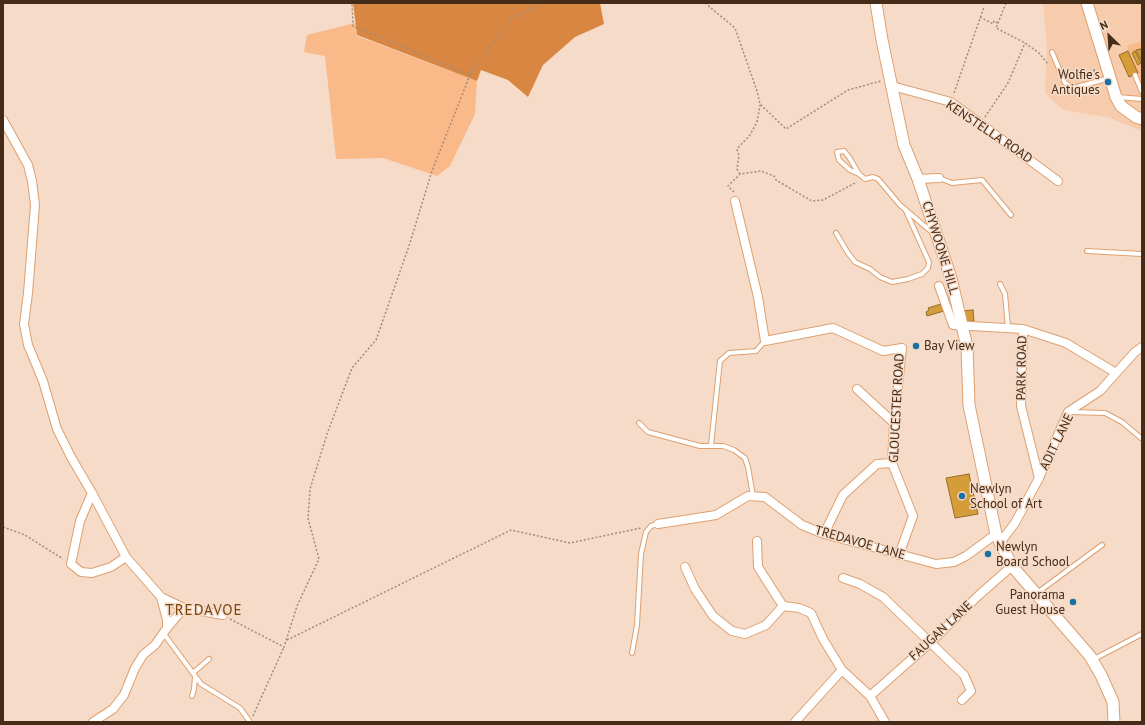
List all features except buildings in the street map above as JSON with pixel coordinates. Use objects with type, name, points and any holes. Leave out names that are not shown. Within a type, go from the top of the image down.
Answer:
[{"type":"main road","name":"CHYWOONE HILL","points":[[876,3],[882,40],[904,145],[918,179],[951,278],[960,325],[967,347],[969,405],[998,539],[1012,566],[1069,631],[1092,660],[1101,675],[1113,702],[1114,722]]},
{"type":"main road","points":[[1086,3],[1116,97],[1121,106],[1136,117],[1142,119]]},
{"type":"street","name":"KENSTELLA ROAD","points":[[892,82],[951,102],[1058,181]]},
{"type":"street","points":[[3,120],[28,166],[35,205],[24,324],[28,345],[43,380],[57,429],[126,557],[161,597],[184,608],[223,615]]},
{"type":"street","points":[[918,179],[939,178]]},
{"type":"street","points":[[735,200],[758,296],[765,341]]},
{"type":"street","points":[[939,286],[953,325],[1023,329],[1066,343],[1116,373]]},
{"type":"street","name":"GLOUCESTER ROAD","points":[[765,341],[833,328],[883,350],[902,348],[894,423],[892,463],[913,516],[899,555]]},
{"type":"street","name":"PARK ROAD","points":[[1023,329],[1021,406],[1039,478]]},
{"type":"street","name":"ADIT LANE","points":[[998,539],[1015,523],[1039,478],[1068,412],[1100,391],[1142,347]]},
{"type":"street","points":[[857,389],[894,423]]},
{"type":"street","points":[[824,534],[843,495],[877,464],[892,463]]},
{"type":"street","points":[[92,493],[80,521],[71,564],[81,572],[92,573],[111,567],[126,557]]},
{"type":"street","points":[[658,524],[716,515],[748,496],[753,496]]},
{"type":"street","name":"TREDAVOE LANE","points":[[753,496],[765,497],[802,525],[824,534],[936,564],[954,562],[998,539]]},
{"type":"street","points":[[757,541],[758,567],[783,606]]},
{"type":"street","name":"FAUGAN LANE","points":[[870,696],[931,642],[979,595],[1012,566]]},
{"type":"street","points":[[685,567],[695,589],[713,616],[732,631],[745,634],[766,625],[783,606]]},
{"type":"street","points":[[843,578],[860,584],[883,597],[964,675],[971,691],[962,700]]},
{"type":"street","points":[[161,597],[167,620],[165,631]]},
{"type":"street","points":[[783,606],[799,608],[811,613],[823,639],[842,670],[870,696],[885,722]]},
{"type":"street","points":[[93,722],[113,709],[124,695],[139,661],[184,608]]},
{"type":"street","points":[[795,722],[842,670]]},
{"type":"lane","points":[[1052,52],[1065,83],[1073,88],[1111,78]]},
{"type":"lane","points":[[1135,76],[1142,92]]},
{"type":"lane","points":[[1116,97],[1122,96],[1142,99]]},
{"type":"lane","points":[[859,174],[850,170],[838,160],[837,152],[844,150],[850,157],[859,174],[864,179],[873,177],[878,179],[906,211],[938,237]]},
{"type":"lane","points":[[939,178],[952,183],[982,180],[1011,215]]},
{"type":"lane","points":[[836,233],[848,253],[856,262],[870,269],[880,277],[892,282],[908,279],[922,274],[928,268],[929,262],[906,211]]},
{"type":"lane","points":[[1087,250],[1142,254]]},
{"type":"lane","points":[[1000,284],[1005,294],[1008,328]]},
{"type":"lane","points":[[711,445],[720,361],[729,353],[756,351],[765,341]]},
{"type":"lane","points":[[1068,412],[1105,412],[1122,422],[1141,438]]},
{"type":"lane","points":[[639,423],[648,432],[700,446],[724,446],[734,450],[745,458],[753,496]]},
{"type":"lane","points":[[632,653],[637,625],[641,554],[646,532],[648,529],[658,524]]},
{"type":"lane","points":[[1036,594],[1102,545]]},
{"type":"lane","points":[[165,631],[201,684],[240,708],[250,722]]},
{"type":"lane","points":[[1092,660],[1142,634]]},
{"type":"lane","points":[[192,696],[194,689],[194,675],[210,659]]},
{"type":"path","points":[[352,3],[353,26],[470,75]]},
{"type":"path","points":[[250,722],[284,647],[298,606],[318,559],[308,518],[309,496],[327,434],[352,368],[376,340],[409,246],[432,171],[470,75],[482,55],[512,18],[543,3]]},
{"type":"path","points":[[705,3],[735,28],[757,91],[760,104],[757,122],[750,135],[737,149],[739,156],[738,169],[740,174]]},
{"type":"path","points":[[1006,3],[996,28],[1025,43],[1039,53],[1048,64]]},
{"type":"path","points":[[951,102],[984,7]]},
{"type":"path","points":[[980,18],[993,24],[994,21],[998,23]]},
{"type":"path","points":[[981,124],[1008,82],[1025,43]]},
{"type":"path","points":[[760,104],[786,129],[848,90],[892,82]]},
{"type":"path","points":[[735,200],[736,195],[728,186],[740,174],[761,170],[774,176],[776,180],[812,201],[823,200],[864,179]]},
{"type":"path","points":[[3,527],[25,535],[71,564]]},
{"type":"path","points":[[286,640],[511,530],[570,543],[641,528],[648,529]]},
{"type":"path","points":[[223,615],[284,647]]},
{"type":"shaded area","points":[[353,3],[600,3],[604,24],[575,37],[543,65],[528,97],[508,80],[481,70],[477,81],[357,35]]},
{"type":"shaded area","points":[[1043,3],[1142,3],[1142,131],[1110,118],[1063,110],[1045,93],[1047,49]]},
{"type":"shaded area","points":[[355,23],[357,36],[477,81],[475,114],[450,166],[437,176],[383,158],[336,159],[325,56],[304,52],[307,35]]},
{"type":"shaded area","points":[[1142,41],[1142,81],[1127,46]]},
{"type":"place","name":"Wolfie's Antiques","points":[[1108,82]]},
{"type":"place","name":"Bay View","points":[[916,346]]},
{"type":"place","name":"Newlyn School of Art","points":[[962,496]]},
{"type":"place","name":"Newlyn Board School","points":[[988,554]]},
{"type":"place","name":"Panorama Guest House","points":[[1073,602]]},
{"type":"district","name":"TREDAVOE","points":[[204,611]]}]
